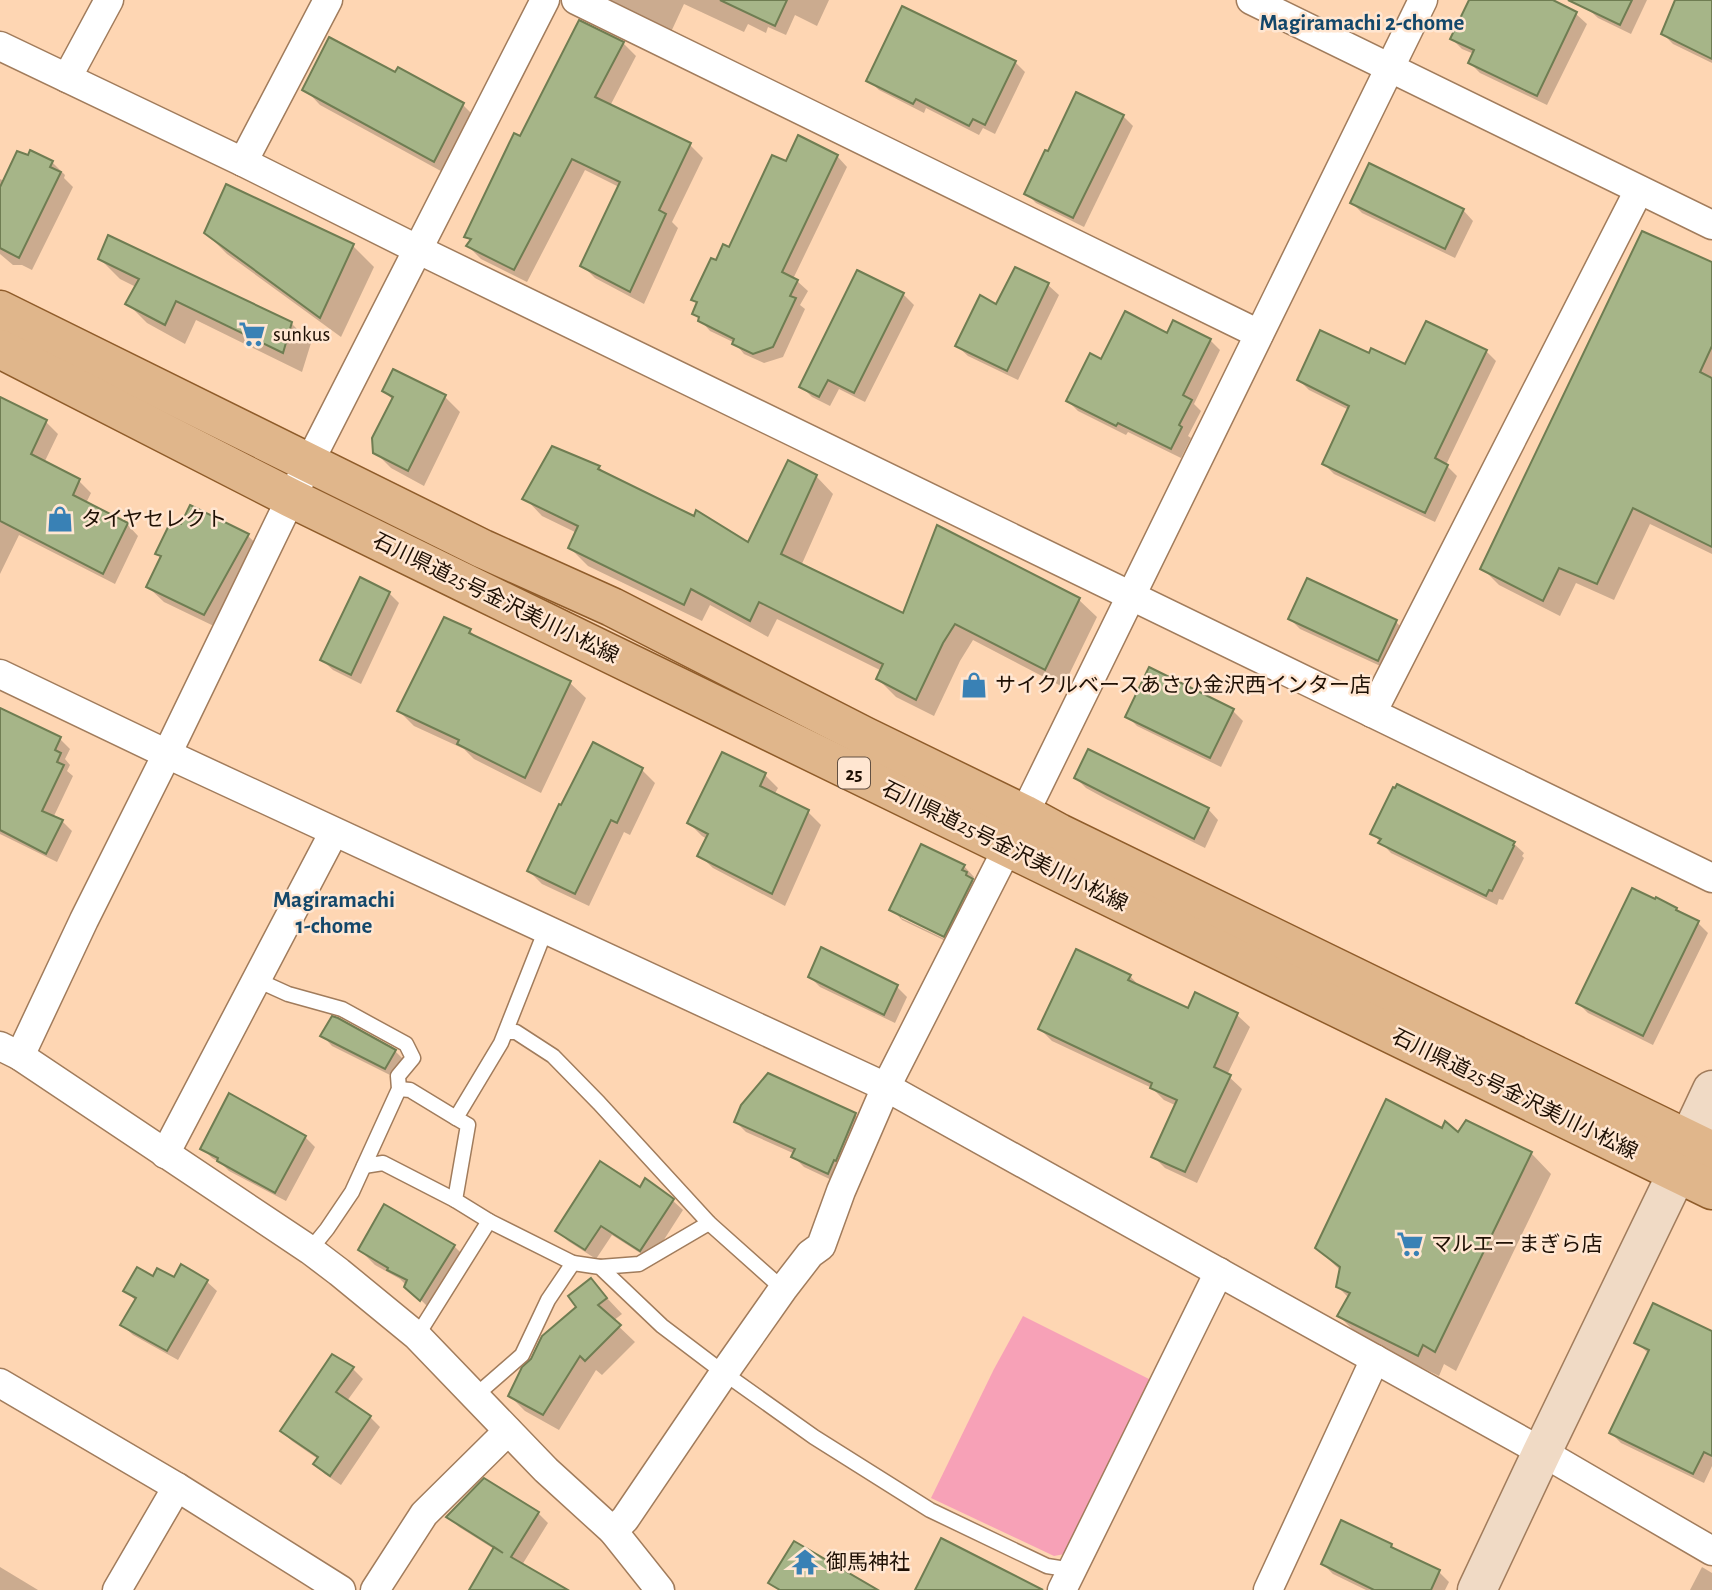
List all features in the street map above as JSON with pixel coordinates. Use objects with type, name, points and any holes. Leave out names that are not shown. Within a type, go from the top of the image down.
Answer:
[{"type":"main road","name":"石川県道25号金沢美川小松線","points":[[0,310],[483,549],[612,607],[1693,1154],[1712,1190]]},
{"type":"main road","name":"石川県道25号金沢美川小松線","points":[[0,349],[291,498],[1007,847],[1693,1154]]},
{"type":"street","points":[[66,78],[109,0]]},
{"type":"street","points":[[243,162],[328,0]]},
{"type":"street","points":[[545,0],[291,498],[84,920],[10,1051],[310,1250],[417,1336],[545,1470],[613,1531],[660,1590]]},
{"type":"street","points":[[576,0],[1259,334]]},
{"type":"street","points":[[1251,0],[1712,225]]},
{"type":"street","points":[[613,1531],[625,1520],[783,1289],[810,1254],[821,1246],[841,1191],[886,1087],[1024,814],[1423,0]]},
{"type":"street","points":[[0,46],[1712,878]]},
{"type":"street","points":[[1372,713],[1639,190]]},
{"type":"street","points":[[0,674],[886,1087],[1542,1452],[1712,1551]]},
{"type":"street","points":[[165,1154],[334,832]]},
{"type":"street","points":[[1477,1590],[1542,1452],[1693,1154],[1712,1090]]},
{"type":"street","points":[[1067,1580],[1219,1272]]},
{"type":"street","points":[[1268,1590],[1375,1359]]},
{"type":"street","points":[[0,1383],[177,1487],[341,1590]]},
{"type":"street","points":[[376,1590],[424,1514],[508,1431]]},
{"type":"street","points":[[117,1590],[177,1487]]},
{"type":"lane","points":[[456,1118],[501,1043],[546,929]]},
{"type":"lane","points":[[257,980],[288,994],[342,1009],[406,1044],[413,1058],[398,1076],[399,1089],[352,1192],[310,1250]]},
{"type":"lane","points":[[506,1032],[516,1032],[554,1056],[709,1223],[783,1289]]},
{"type":"lane","points":[[399,1089],[410,1090],[468,1125],[455,1200]]},
{"type":"lane","points":[[364,1166],[383,1163],[573,1263],[600,1267],[639,1264],[709,1223]]},
{"type":"lane","points":[[417,1336],[489,1221]]},
{"type":"lane","points":[[475,1396],[522,1355],[548,1300],[573,1263]]},
{"type":"lane","points":[[600,1267],[662,1326],[814,1437],[930,1510],[1047,1566],[1067,1580]]},
{"type":"shaded area","points":[[1023,1316],[1151,1380],[1070,1553],[1054,1556],[931,1498]]},
{"type":"building","points":[[720,0],[787,0],[775,26]]},
{"type":"building","points":[[1469,0],[1553,0],[1577,12],[1537,96],[1468,63],[1474,50],[1450,39]]},
{"type":"building","points":[[1568,0],[1632,0],[1620,25]]},
{"type":"building","points":[[1675,0],[1712,0],[1712,59],[1661,34]]},
{"type":"building","points":[[902,6],[1016,61],[985,125],[973,119],[969,126],[916,99],[913,104],[866,81]]},
{"type":"building","points":[[579,20],[624,42],[595,97],[691,143],[659,210],[666,214],[630,292],[580,266],[620,182],[572,159],[514,270],[466,246],[471,239],[464,237],[514,133],[520,136]]},
{"type":"building","points":[[329,37],[395,72],[398,67],[464,103],[434,162],[302,90]]},
{"type":"building","points":[[1076,92],[1124,115],[1073,218],[1024,194]]},
{"type":"building","points":[[798,135],[838,155],[782,272],[798,280],[790,296],[796,298],[773,347],[753,354],[732,344],[734,339],[698,321],[699,317],[692,314],[697,302],[691,300],[711,258],[716,260],[723,244],[729,247],[772,155],[786,161]]},
{"type":"building","points":[[30,150],[53,161],[50,167],[61,172],[19,258],[0,248],[0,187],[17,151],[28,155]]},
{"type":"building","points":[[1369,163],[1464,209],[1445,249],[1350,203]]},
{"type":"building","points":[[226,184],[354,244],[320,318],[204,233]]},
{"type":"building","points":[[1642,231],[1712,262],[1712,346],[1700,372],[1712,378],[1712,547],[1633,508],[1597,584],[1559,568],[1543,601],[1480,569]]},
{"type":"building","points":[[108,235],[292,322],[283,353],[176,301],[165,325],[125,304],[139,279],[98,259]]},
{"type":"building","points":[[1015,267],[1049,283],[1007,371],[955,346],[980,295],[996,304]]},
{"type":"building","points":[[857,270],[904,293],[854,393],[828,380],[819,397],[799,387]]},
{"type":"building","points":[[1125,311],[1167,333],[1173,320],[1211,339],[1183,395],[1192,400],[1179,425],[1182,427],[1171,449],[1066,401],[1090,353],[1101,359]]},
{"type":"building","points":[[1426,321],[1487,350],[1435,458],[1448,465],[1425,513],[1322,464],[1349,406],[1297,380],[1320,330],[1369,353],[1371,348],[1405,364]]},
{"type":"building","points":[[393,369],[446,395],[408,471],[373,453],[372,438],[393,397],[382,391]]},
{"type":"building","points":[[0,397],[47,420],[31,454],[80,479],[73,495],[128,523],[103,574],[0,521]]},
{"type":"building","points":[[552,446],[600,466],[598,469],[694,516],[696,510],[748,542],[788,460],[817,475],[781,554],[903,613],[937,525],[1080,598],[1045,670],[955,624],[916,700],[876,679],[883,664],[759,602],[750,621],[691,589],[684,605],[568,548],[578,526],[522,499]]},
{"type":"building","points":[[190,505],[249,534],[204,615],[146,587],[161,556],[155,554],[170,523],[181,524]]},
{"type":"building","points":[[360,577],[390,592],[351,675],[320,660]]},
{"type":"building","points":[[1307,578],[1397,620],[1378,661],[1288,619]]},
{"type":"building","points":[[444,617],[471,629],[469,633],[571,681],[525,778],[457,744],[459,740],[397,711]]},
{"type":"building","points":[[1149,667],[1234,709],[1210,758],[1125,717]]},
{"type":"building","points":[[0,708],[61,737],[55,750],[61,753],[57,762],[64,765],[42,811],[63,820],[46,854],[0,830]]},
{"type":"building","points":[[593,742],[643,768],[617,823],[611,820],[575,894],[527,871]]},
{"type":"building","points":[[1088,749],[1209,808],[1194,839],[1074,778]]},
{"type":"building","points":[[722,752],[766,773],[760,786],[809,810],[772,894],[697,856],[708,834],[687,823]]},
{"type":"building","points":[[1397,784],[1515,842],[1492,891],[1489,890],[1486,896],[1378,843],[1381,839],[1370,834]]},
{"type":"building","points":[[921,844],[965,865],[962,870],[973,879],[944,937],[889,910]]},
{"type":"building","points":[[1632,888],[1655,899],[1656,897],[1699,921],[1643,1036],[1576,1003]]},
{"type":"building","points":[[821,947],[898,985],[884,1015],[808,977]]},
{"type":"building","points":[[1076,949],[1131,975],[1128,980],[1188,1008],[1195,992],[1238,1013],[1214,1067],[1231,1075],[1185,1172],[1151,1157],[1177,1100],[1150,1088],[1152,1083],[1038,1029]]},
{"type":"building","points":[[332,1016],[396,1050],[385,1069],[320,1036]]},
{"type":"building","points":[[768,1073],[856,1113],[828,1174],[791,1157],[795,1149],[734,1122],[741,1105]]},
{"type":"building","points":[[229,1093],[306,1136],[275,1193],[200,1149]]},
{"type":"building","points":[[1386,1099],[1442,1128],[1445,1121],[1458,1132],[1466,1120],[1532,1152],[1435,1352],[1423,1345],[1418,1356],[1337,1316],[1350,1293],[1336,1287],[1340,1267],[1315,1248]]},
{"type":"building","points":[[600,1161],[640,1187],[645,1178],[674,1199],[640,1251],[601,1226],[585,1250],[555,1231]]},
{"type":"building","points":[[384,1204],[455,1245],[420,1301],[404,1287],[407,1280],[358,1250]]},
{"type":"building","points":[[181,1264],[208,1280],[167,1351],[120,1325],[136,1298],[123,1291],[137,1267],[153,1276],[157,1268],[174,1277]]},
{"type":"building","points":[[591,1278],[607,1298],[598,1305],[621,1325],[585,1361],[580,1356],[543,1415],[508,1396],[522,1367],[531,1359],[542,1336],[576,1307],[568,1296]]},
{"type":"building","points":[[1653,1303],[1712,1331],[1712,1456],[1704,1452],[1693,1474],[1609,1433],[1649,1350],[1634,1343]]},
{"type":"building","points":[[332,1354],[354,1367],[336,1392],[371,1416],[330,1476],[313,1464],[318,1457],[280,1431]]},
{"type":"building","points":[[484,1478],[539,1512],[511,1557],[568,1590],[469,1590],[494,1547],[446,1517]]},
{"type":"building","points":[[1341,1520],[1440,1570],[1431,1590],[1374,1590],[1321,1564]]},
{"type":"building","points":[[941,1538],[998,1567],[1043,1590],[915,1590]]},
{"type":"building","name":"御馬神社","points":[[794,1541],[878,1590],[780,1590],[768,1583]]},
{"type":"place","name":"sunkus","points":[[252,334]]},
{"type":"place","name":"タイヤセレクト","points":[[60,519]]},
{"type":"place","name":"サイクルベースあさひ金沢西インター店","points":[[974,685]]},
{"type":"place","name":"マルエー まぎら店","points":[[1410,1244]]},
{"type":"place","name":"御馬神社","points":[[805,1562]]},
{"type":"district","name":"Magiramachi 2-chome","points":[[1362,22]]},
{"type":"district","name":"Magiramachi 1-chome","points":[[334,912]]}]
